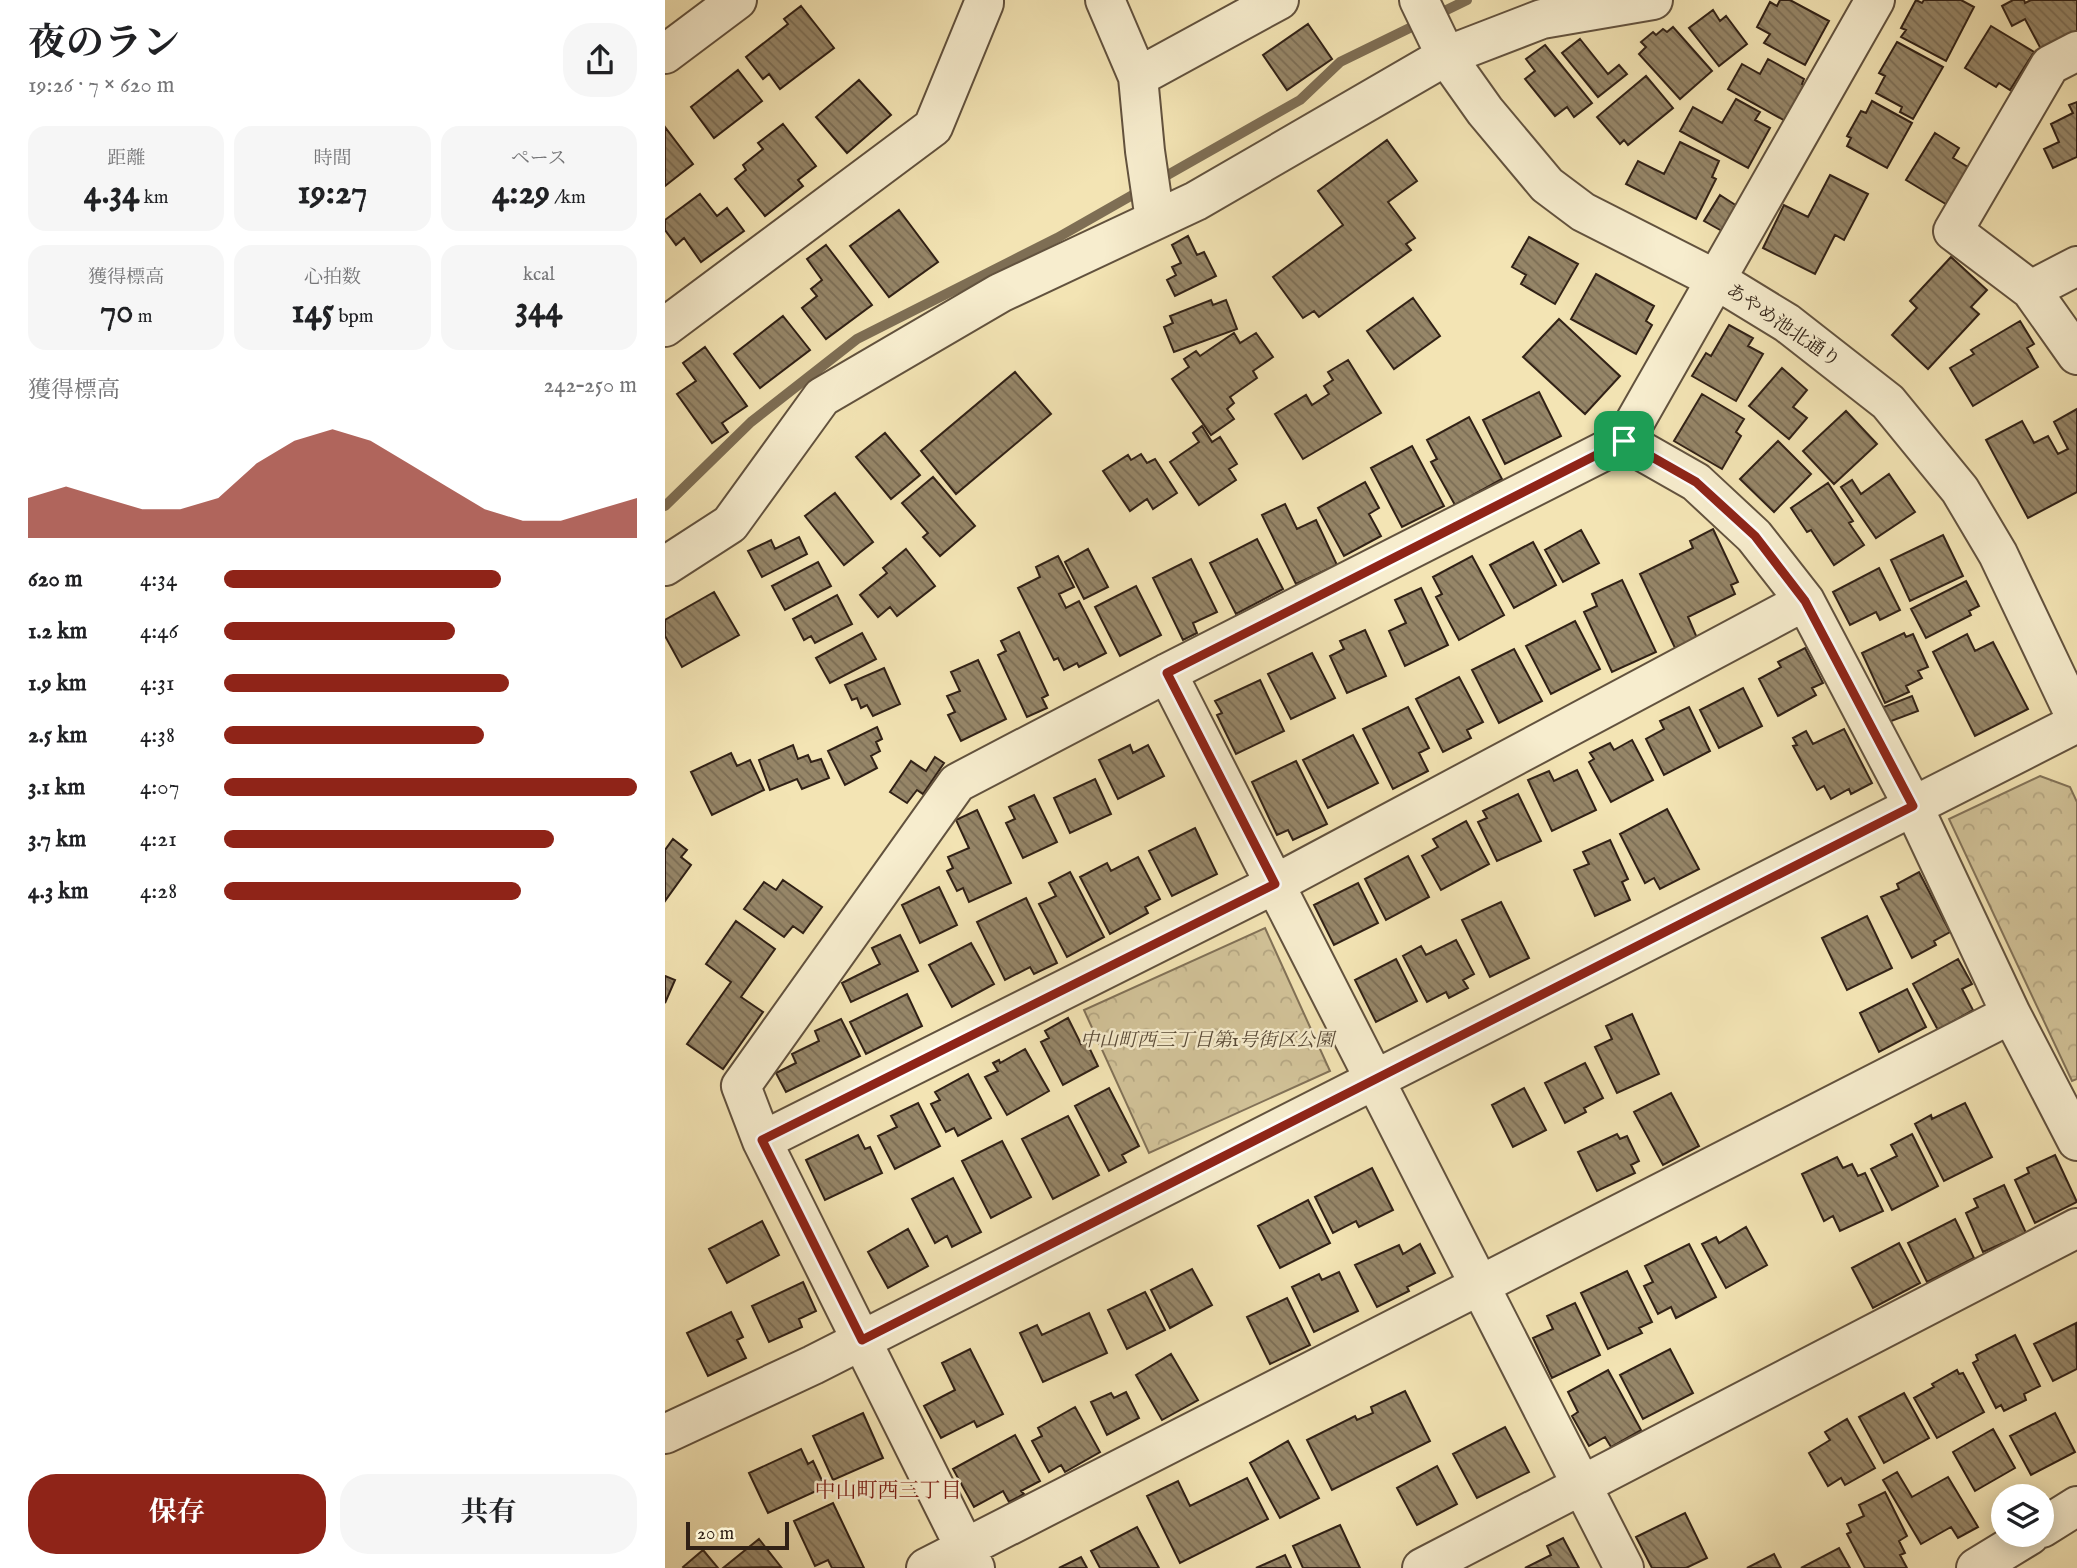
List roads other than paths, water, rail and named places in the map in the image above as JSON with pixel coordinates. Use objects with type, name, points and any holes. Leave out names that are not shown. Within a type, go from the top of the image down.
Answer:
[{"type":"street","points":[[665,54],[737,0]]},
{"type":"street","points":[[670,312],[933,127],[985,3],[983,0]]},
{"type":"street","points":[[1105,0],[1137,77],[1155,220]]},
{"type":"street","points":[[1137,77],[1279,0]]},
{"type":"street","name":"あやめ池北通り","points":[[1419,0],[1446,56],[1485,111],[1547,185],[1583,212],[1715,279],[1787,323],[1888,402],[1959,490],[1998,554],[2077,722]]},
{"type":"street","points":[[665,566],[730,524],[823,397],[1000,293],[1196,201],[1446,56],[1542,19],[1653,0]]},
{"type":"street","points":[[970,1558],[762,1140],[741,1086],[957,783],[1624,441],[1875,0]]},
{"type":"street","points":[[2077,51],[2050,65],[1953,231],[2031,290],[2077,355]]},
{"type":"street","points":[[2031,290],[2077,266]]},
{"type":"street","points":[[1624,441],[1696,482],[1755,536],[1805,601],[1913,806],[2011,1014],[2077,1141]]},
{"type":"street","points":[[762,1140],[1275,884],[1805,601]]},
{"type":"street","points":[[1167,673],[1624,1568]]},
{"type":"street","points":[[665,1434],[779,1382],[2077,722]]},
{"type":"street","points":[[926,1568],[970,1558],[1480,1286],[2011,1014]]},
{"type":"street","points":[[1422,1568],[2077,1228]]},
{"type":"street","points":[[2054,1520],[2077,1506]]},
{"type":"street","points":[[1976,1568],[2010,1547]]},
{"type":"waterway","points":[[1157,181],[1300,100],[1340,62],[1467,0]]},
{"type":"waterway","points":[[665,506],[751,422],[857,339],[1057,238],[1143,189]]},
{"type":"district","name":"中山町西三丁目","points":[[888,1491]]},
{"type":"park label","name":"中山町西三丁目第1号街区公園","points":[[1207,1041]]}]
